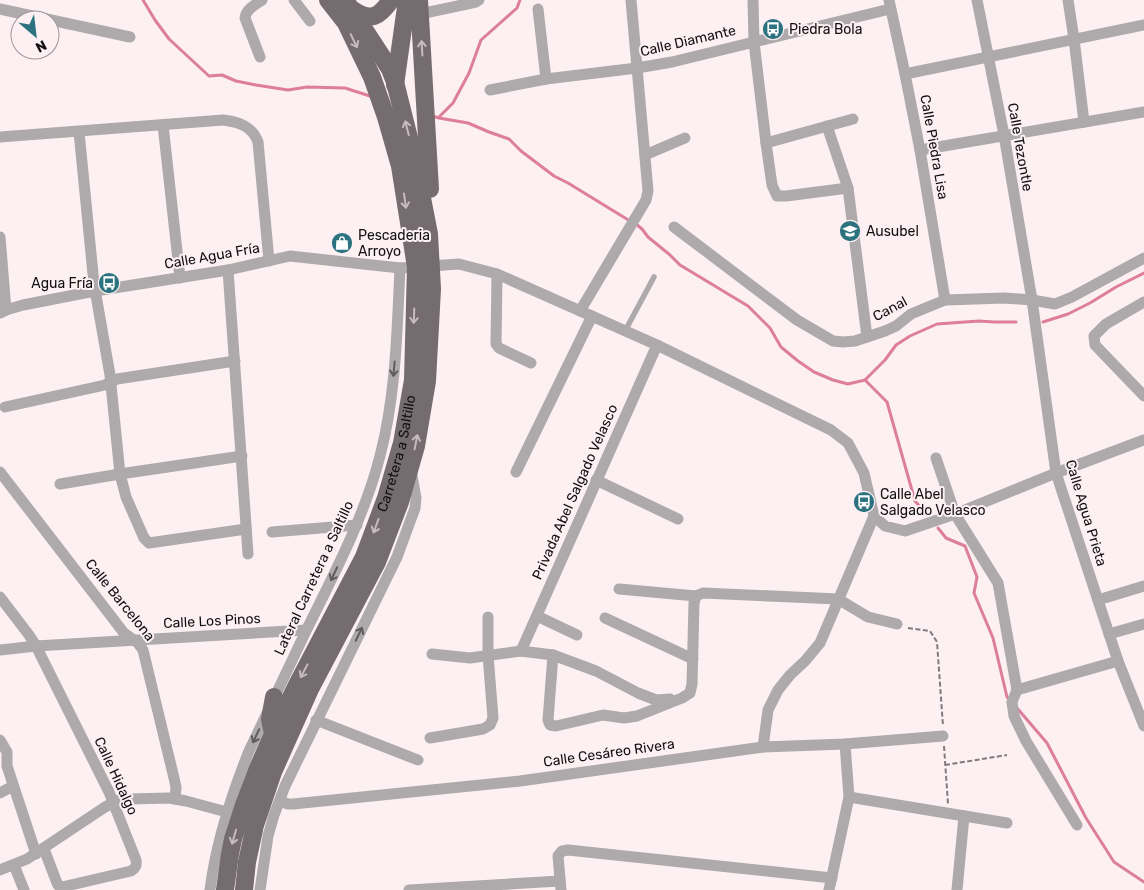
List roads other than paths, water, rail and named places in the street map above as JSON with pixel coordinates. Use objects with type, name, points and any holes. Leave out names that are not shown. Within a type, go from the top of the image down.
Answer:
[{"type":"main road","name":"Carretera a Saltillo","points":[[328,0],[346,23],[372,77],[391,90],[414,163],[428,234],[416,267]]},
{"type":"main road","points":[[349,5],[362,16],[368,17],[376,15],[391,0]]},
{"type":"main road","points":[[391,90],[407,0]]},
{"type":"main road","name":"Carretera a Saltillo","points":[[225,890],[233,814],[247,796],[273,734],[364,557],[386,498],[402,443],[413,380],[416,267],[414,163],[386,117],[391,90],[390,70],[349,5]]},
{"type":"main road","points":[[414,163],[424,97],[420,7]]},
{"type":"main road","name":"Carretera a Saltillo","points":[[244,890],[247,862],[255,825],[273,772],[310,690],[378,562],[400,502],[416,446],[427,381],[432,289],[416,267]]},
{"type":"main road","points":[[273,734],[270,719],[274,697]]},
{"type":"street","points":[[260,57],[245,18],[246,13],[262,0]]},
{"type":"street","points":[[294,0],[310,21]]},
{"type":"street","points":[[420,7],[476,2],[479,0]]},
{"type":"street","points":[[580,311],[646,200],[648,191],[631,0]]},
{"type":"street","points":[[753,0],[754,42],[766,143],[772,185],[777,196],[848,188]]},
{"type":"street","name":"Calle Tezontle","points":[[977,0],[1004,136],[1032,300]]},
{"type":"street","points":[[1068,0],[1084,122]]},
{"type":"street","name":"Calle Diamante","points":[[490,90],[546,79],[672,62],[754,42],[890,4]]},
{"type":"street","name":"Calle Piedra Lisa","points":[[890,4],[920,150],[945,300]]},
{"type":"street","points":[[0,9],[130,37]]},
{"type":"street","points":[[538,10],[546,79]]},
{"type":"street","points":[[905,74],[1144,25]]},
{"type":"street","points":[[920,150],[1144,112]]},
{"type":"street","points":[[766,143],[854,119]]},
{"type":"street","points":[[0,137],[223,120],[248,128],[256,136],[258,142],[269,261]]},
{"type":"street","points":[[163,125],[180,278]]},
{"type":"street","points":[[827,126],[848,188],[867,336]]},
{"type":"street","points":[[79,132],[95,291],[111,382],[120,474],[126,497],[147,542],[152,543],[246,528]]},
{"type":"street","points":[[645,155],[685,138]]},
{"type":"street","name":"Canal","points":[[674,227],[797,320],[833,341],[844,342],[855,341],[896,326],[911,314],[945,300],[1004,298],[1055,304],[1072,297],[1144,258]]},
{"type":"street","points":[[0,236],[3,311]]},
{"type":"street","name":"Calle Agua Fría","points":[[3,311],[95,291],[228,270],[285,257],[296,256],[416,267]]},
{"type":"street","points":[[416,267],[459,264],[497,274],[657,345],[831,430],[848,444],[864,472],[874,516],[820,643],[778,690],[768,710],[763,747]]},
{"type":"street","name":"Lateral Carretera a Saltillo","points":[[210,890],[218,842],[233,814],[249,751],[332,579],[365,504],[380,456],[392,401],[397,343],[416,267]]},
{"type":"street","points":[[228,270],[248,554]]},
{"type":"street","points":[[497,274],[496,344],[499,348],[531,363]]},
{"type":"street","name":"Calle Agua Prieta","points":[[1032,300],[1056,473],[1118,661],[1144,726]]},
{"type":"street","points":[[1144,302],[1106,324],[1094,336],[1095,345],[1144,396]]},
{"type":"street","points":[[516,472],[592,316]]},
{"type":"street","name":"Privada Abel Salgado Velasco","points":[[521,652],[657,345]]},
{"type":"street","points":[[5,407],[105,385],[117,379],[235,361]]},
{"type":"street","points":[[874,516],[886,526],[904,531],[955,514],[1144,440]]},
{"type":"street","points":[[60,484],[242,456]]},
{"type":"street","points":[[936,458],[955,514],[998,584],[1017,690],[1012,702],[1014,716],[1026,741],[1077,825]]},
{"type":"street","points":[[260,890],[268,836],[285,786],[397,557],[415,508],[416,498],[410,465]]},
{"type":"street","name":"Calle Barcelona","points":[[0,472],[124,633],[143,650],[176,787],[175,799]]},
{"type":"street","points":[[596,480],[678,519]]},
{"type":"street","points":[[272,532],[357,524]]},
{"type":"street","points":[[1098,600],[1144,586]]},
{"type":"street","points":[[619,589],[696,596],[703,593],[838,599],[868,617],[897,624]]},
{"type":"street","points":[[553,655],[548,720],[550,725],[556,726],[603,715],[624,718],[637,716],[682,698],[690,693],[692,684],[694,602],[696,596]]},
{"type":"street","name":"Calle Hidalgo","points":[[0,597],[36,646],[114,803],[136,860],[136,866],[131,871],[62,887],[58,886],[40,851]]},
{"type":"street","points":[[537,616],[577,634]]},
{"type":"street","points":[[430,738],[484,729],[490,725],[493,718],[488,655],[488,617]]},
{"type":"street","points":[[605,618],[693,659]]},
{"type":"street","points":[[1109,634],[1144,624]]},
{"type":"street","name":"Calle Los Pinos","points":[[0,650],[36,646],[306,630]]},
{"type":"street","points":[[432,654],[470,658],[521,652],[553,655],[596,671],[638,693],[656,700],[682,698]]},
{"type":"street","points":[[1017,690],[1118,661]]},
{"type":"street","points":[[316,720],[418,760]]},
{"type":"street","name":"Calle Cesáreo Rivera","points":[[280,801],[293,804],[520,780],[763,747],[845,744],[943,736]]},
{"type":"street","points":[[0,740],[7,752],[7,766],[13,786],[40,851]]},
{"type":"street","points":[[829,890],[849,797],[845,744]]},
{"type":"street","points":[[0,793],[13,786]]},
{"type":"street","points":[[849,797],[1008,824]]},
{"type":"street","points":[[0,870],[40,851],[105,807],[120,800],[175,799],[233,814]]},
{"type":"street","points":[[957,890],[964,816]]},
{"type":"street","points":[[410,890],[561,886],[558,856],[562,851],[568,850],[832,878]]},
{"type":"street","points":[[14,865],[24,890]]},
{"type":"lane","points":[[625,331],[654,277]]},
{"type":"waterway","points":[[143,0],[169,39],[209,76],[222,75],[236,81],[288,90],[307,87],[345,88],[373,97]]},
{"type":"waterway","points":[[439,117],[453,103],[469,73],[481,40],[517,8],[520,0]]},
{"type":"waterway","points":[[432,116],[468,123],[509,139],[521,151],[554,176],[630,221]]},
{"type":"waterway","points":[[636,224],[680,265],[748,306],[770,328],[781,347],[798,361],[814,372],[848,384],[865,380],[885,360],[896,345],[910,336],[937,324],[979,321],[1016,322]]},
{"type":"waterway","points":[[1043,322],[1068,314],[1144,273]]},
{"type":"waterway","points":[[865,380],[887,402],[915,501],[927,515]]},
{"type":"waterway","points":[[938,528],[946,538],[965,546],[977,577],[974,593],[993,638],[1009,699]]},
{"type":"waterway","points":[[1017,708],[1047,743],[1086,818],[1114,862],[1144,882]]},
{"type":"place","name":"Piedra Bola","points":[[773,29]]},
{"type":"place","name":"Ausubel","points":[[850,231]]},
{"type":"place","name":"Pescaderia Arroyo","points":[[342,243]]},
{"type":"place","name":"Agua Fría","points":[[109,283]]},
{"type":"place","name":"Calle Abel Salgado Velasco","points":[[864,502]]}]
